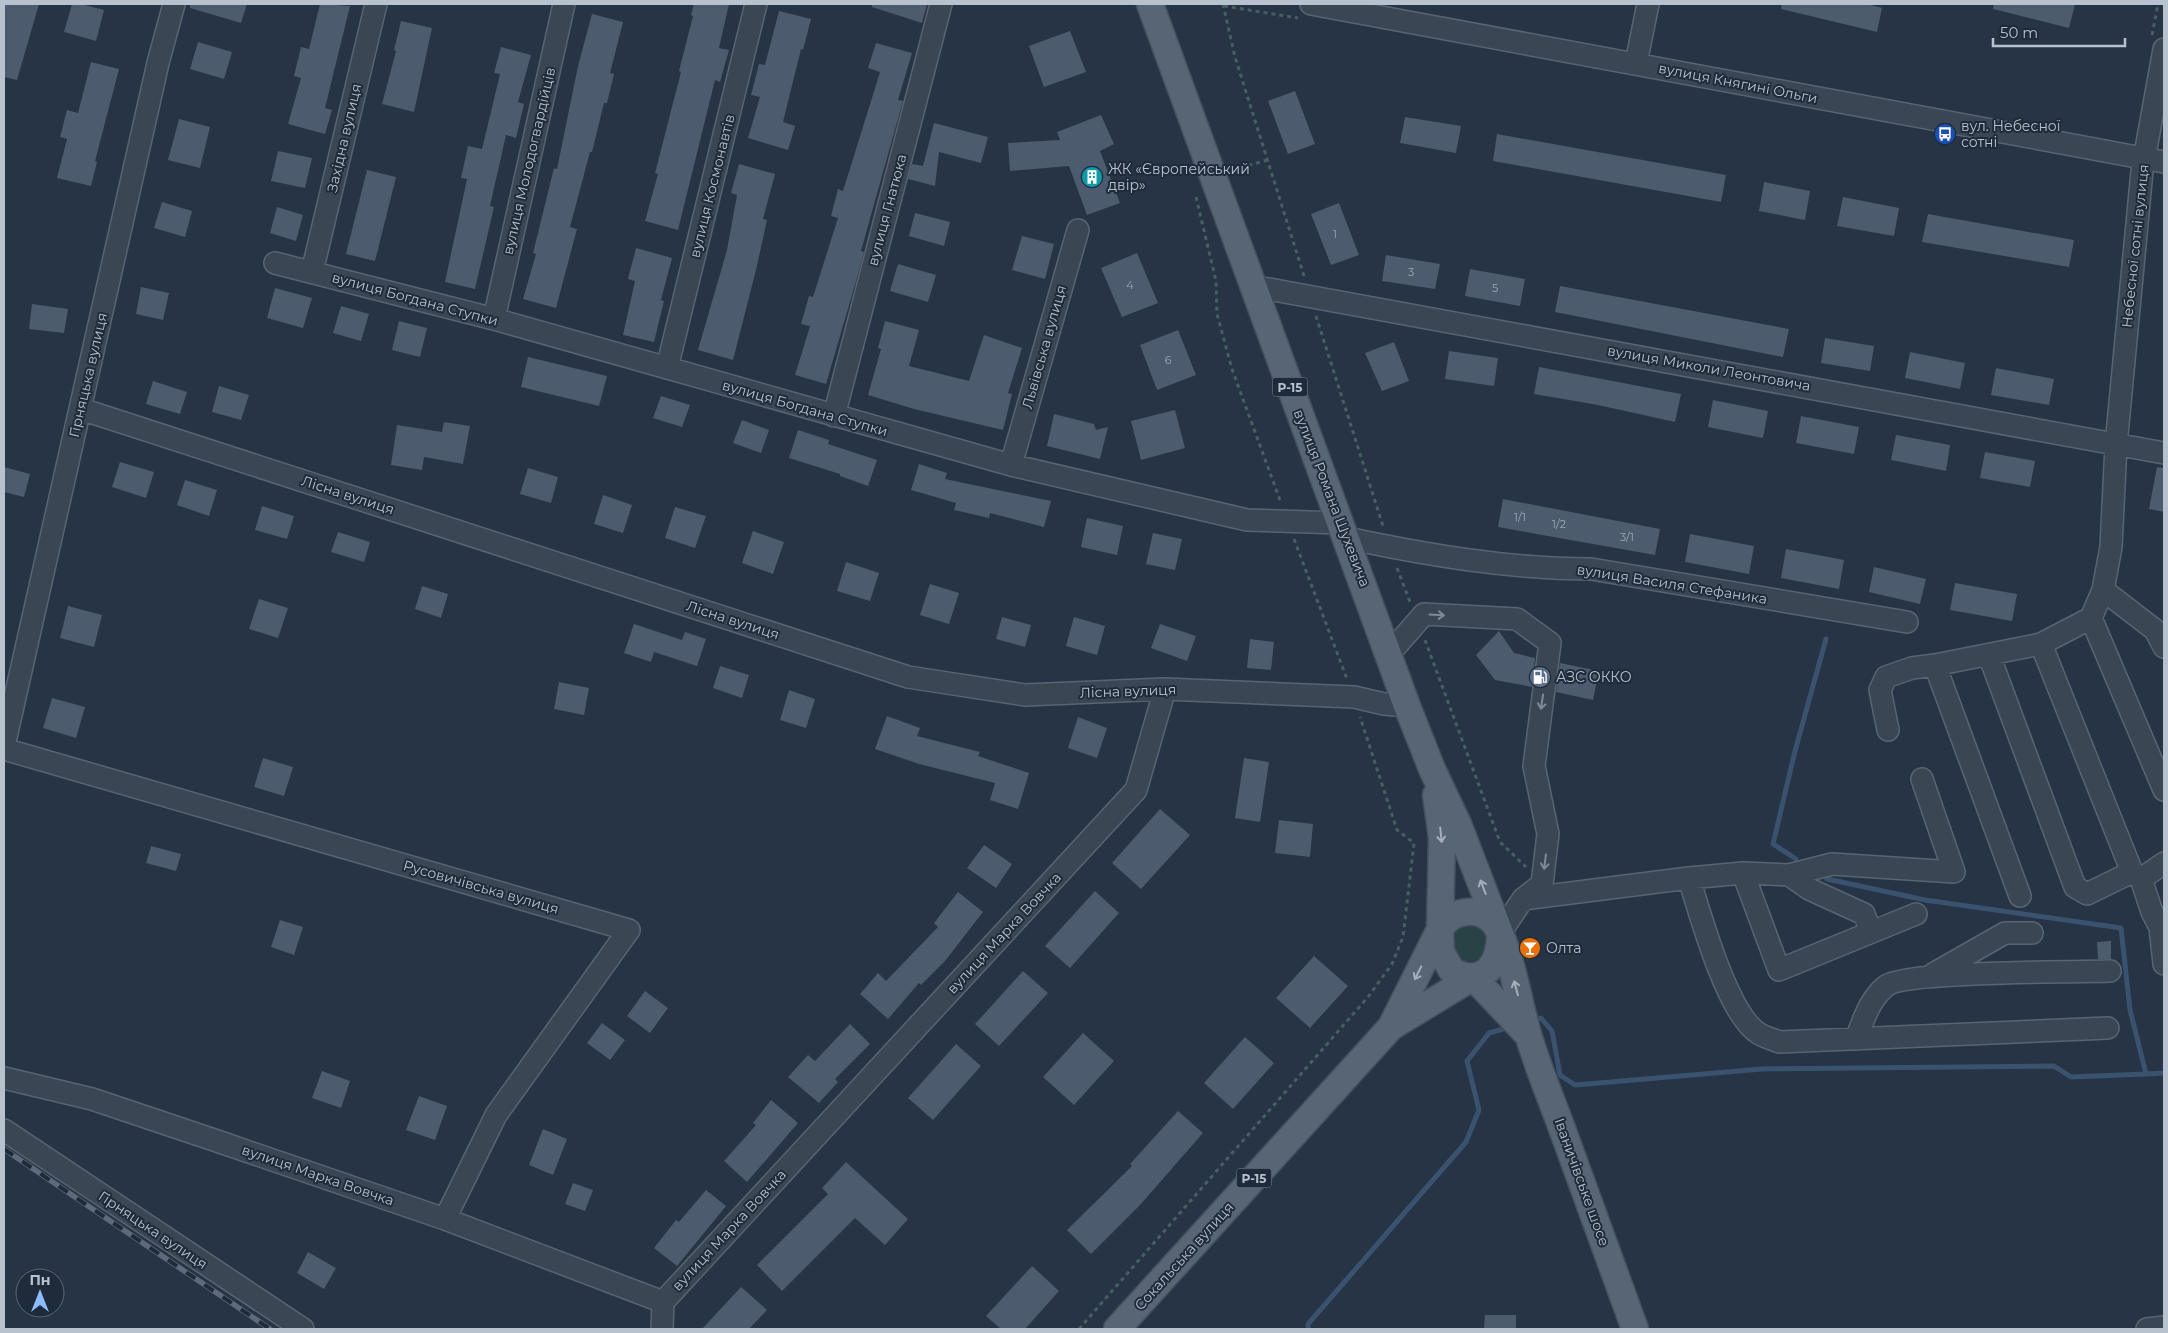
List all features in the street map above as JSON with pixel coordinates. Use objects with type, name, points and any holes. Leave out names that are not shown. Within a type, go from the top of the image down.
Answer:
[{"type":"main road","name":"вулиця Романа Шухевича","points":[[1150,4],[1252,286],[1408,706],[1432,769],[1458,824],[1500,933]]},
{"type":"main road","name":"Р-15","points":[[1432,769],[1442,838],[1441,952],[1446,964],[1458,974],[1473,977]]},
{"type":"main road","name":"Р-15","points":[[1473,912],[1489,918],[1500,933],[1499,950],[1493,964],[1484,973],[1473,977],[1391,1027],[1440,929],[1449,918],[1457,914],[1473,912]]},
{"type":"main road","name":"Іваничівське шосе","points":[[1500,933],[1528,1036],[1635,1329]]},
{"type":"main road","points":[[1473,977],[1528,1036]]},
{"type":"main road","name":"Сокальська вулиця","points":[[1117,1329],[1391,1027]]},
{"type":"street","name":"Гірняцька вулиця","points":[[4,747],[158,63],[174,4]]},
{"type":"street","name":"Західна вулиця","points":[[312,272],[376,4]]},
{"type":"street","name":"вулиця Молодогвардійців","points":[[494,319],[564,4]]},
{"type":"street","name":"вулиця Космонавтів","points":[[667,368],[756,4]]},
{"type":"street","name":"вулиця Гнатюка","points":[[834,416],[941,4]]},
{"type":"street","name":"вулиця Княгині Ольги","points":[[1312,4],[2164,162]]},
{"type":"street","points":[[1636,63],[1648,4]]},
{"type":"street","name":"Небесної сотні вулиця","points":[[2091,618],[2103,590],[2110,547],[2116,444],[2144,159],[2164,49]]},
{"type":"street","name":"Львівська вулиця","points":[[1011,465],[1078,230]]},
{"type":"street","name":"вулиця Богдана Ступки","points":[[276,263],[494,319],[1011,465],[1247,520],[1288,523],[1344,531]]},
{"type":"street","name":"вулиця Миколи Леонтовича","points":[[1252,286],[2164,453]]},
{"type":"street","name":"Лісна вулиця","points":[[81,409],[908,677],[1025,695],[1165,689],[1354,697],[1384,704],[1408,706]]},
{"type":"street","name":"вулиця Василя Стефаника","points":[[1344,531],[1390,547],[1542,569],[1591,569],[1907,622]]},
{"type":"street","points":[[2103,590],[2155,630],[2164,647]]},
{"type":"street","points":[[1389,654],[1424,614],[1517,619],[1550,643],[1534,766],[1548,834],[1542,884],[1523,899],[1500,933]]},
{"type":"street","points":[[1888,730],[1880,690],[1886,677],[1912,668],[2041,644],[2091,618],[2164,790]]},
{"type":"street","points":[[2041,644],[2152,912],[2162,927],[2164,964]]},
{"type":"street","points":[[1989,655],[2075,887],[2087,894],[2137,876],[2164,863]]},
{"type":"street","points":[[1935,665],[2020,896]]},
{"type":"street","name":"вулиця Марка Вовчка","points":[[4,1078],[92,1099],[445,1219],[663,1302],[1136,790],[1165,689]]},
{"type":"street","name":"Русовичівська вулиця","points":[[4,747],[629,930],[496,1115],[445,1219]]},
{"type":"street","points":[[1523,899],[1743,873],[1789,875],[1832,864],[1954,872],[1922,779]]},
{"type":"street","points":[[1743,873],[1779,970],[1916,914]]},
{"type":"street","points":[[1789,875],[1809,889],[1864,914],[1871,932]]},
{"type":"street","points":[[1689,878],[1712,952],[1735,1005],[1757,1032],[1779,1042],[2108,1028]]},
{"type":"street","points":[[1931,976],[2004,933],[2032,933]]},
{"type":"street","points":[[1856,1039],[1870,1003],[1887,985],[1931,976],[2110,971]]},
{"type":"street","name":"Гірняцька вулиця","points":[[4,1130],[303,1329]]},
{"type":"street","points":[[662,1329],[663,1302]]},
{"type":"street","points":[[2148,1329],[2164,1327]]},
{"type":"path","points":[[1223,4],[1235,57],[1310,296],[1390,547],[1414,612]]},
{"type":"path","points":[[1079,1329],[1368,997],[1392,964],[1403,937],[1414,843],[1397,830],[1354,697],[1232,369],[1217,314],[1216,281],[1194,189]]},
{"type":"path","points":[[1424,639],[1500,842],[1542,884]]},
{"type":"green space","points":[[1477,922],[1490,938],[1483,957],[1470,962],[1465,961],[1458,955],[1450,938],[1457,926]]},
{"type":"building","points":[[4,4],[39,4],[17,80],[4,77]]},
{"type":"building","points":[[72,4],[81,4],[104,10],[96,41],[64,32]]},
{"type":"building","points":[[190,4],[247,4],[241,23],[190,8]]},
{"type":"building","points":[[320,4],[350,6],[325,108],[332,110],[325,134],[288,124],[301,78],[294,76],[301,47],[309,49]]},
{"type":"building","points":[[694,4],[729,4],[719,48],[729,50],[720,82],[715,80],[678,230],[645,221],[658,174],[655,173],[681,72],[679,71],[693,16],[691,15]]},
{"type":"building","points":[[872,4],[927,4],[922,23],[872,7]]},
{"type":"building","points":[[1782,4],[1867,4],[1882,8],[1877,32],[1781,9]]},
{"type":"building","points":[[1994,4],[2075,4],[2069,28],[1993,9]]},
{"type":"building","points":[[779,11],[811,19],[803,50],[801,49],[783,122],[795,126],[788,150],[748,138],[760,97],[751,95],[759,64],[765,65]]},
{"type":"building","points":[[592,14],[623,22],[610,73],[614,74],[607,103],[604,103],[570,227],[577,229],[556,308],[523,299],[536,254],[533,253],[554,168],[557,169],[578,66]]},
{"type":"building","points":[[401,21],[432,28],[414,112],[382,104],[396,51],[394,50]]},
{"type":"building","points":[[1070,31],[1086,72],[1044,87],[1029,46]]},
{"type":"building","points":[[198,42],[232,52],[224,79],[190,69]]},
{"type":"building","points":[[876,43],[912,53],[898,100],[903,101],[861,251],[864,252],[826,384],[795,375],[810,326],[801,324],[809,296],[813,297],[838,218],[831,216],[838,189],[843,191],[880,72],[868,68]]},
{"type":"building","points":[[501,47],[531,55],[518,102],[524,104],[516,138],[506,135],[490,206],[494,207],[475,289],[445,282],[467,179],[461,178],[468,146],[482,149],[500,74],[494,73]]},
{"type":"building","points":[[91,62],[119,69],[95,161],[97,162],[91,186],[57,178],[67,139],[60,137],[67,110],[78,113]]},
{"type":"building","points":[[1295,91],[1315,144],[1288,154],[1268,101]]},
{"type":"building","name":"ЖК «Європейський двір»","points":[[1101,115],[1114,144],[1100,151],[1120,203],[1087,215],[1069,166],[1010,171],[1008,143],[1060,140],[1057,132]]},
{"type":"building","points":[[1405,117],[1461,126],[1456,153],[1400,143]]},
{"type":"building","points":[[179,119],[210,127],[200,168],[168,160]]},
{"type":"building","points":[[934,123],[988,137],[981,163],[939,152],[935,186],[908,179],[912,164],[923,166]]},
{"type":"building","points":[[1497,134],[1726,175],[1721,202],[1493,161]]},
{"type":"building","points":[[278,151],[312,158],[305,188],[271,181]]},
{"type":"building","points":[[739,164],[775,174],[763,219],[767,220],[756,270],[733,360],[698,350],[727,250],[737,195],[731,193]]},
{"type":"building","points":[[367,170],[396,177],[375,261],[346,254]]},
{"type":"building","points":[[1764,182],[1810,191],[1805,220],[1759,211]]},
{"type":"building","points":[[1843,197],[1899,208],[1894,236],[1837,226]]},
{"type":"building","points":[[162,202],[192,211],[185,237],[154,228]]},
{"type":"building","points":[[1339,203],[1359,255],[1331,265],[1311,214]]},
{"type":"building","points":[[277,207],[303,215],[296,241],[270,233]]},
{"type":"building","points":[[915,213],[950,222],[944,246],[909,236]]},
{"type":"building","points":[[1928,214],[2074,240],[2069,267],[1922,242]]},
{"type":"building","points":[[1022,236],[1054,244],[1045,279],[1012,270]]},
{"type":"building","points":[[636,248],[672,258],[661,300],[664,301],[654,342],[623,335],[635,281],[628,279]]},
{"type":"building","points":[[1137,253],[1158,303],[1122,317],[1101,268]]},
{"type":"building","points":[[1386,255],[1440,264],[1435,289],[1382,281]]},
{"type":"building","points":[[898,264],[936,275],[928,302],[890,291]]},
{"type":"building","points":[[1470,269],[1525,279],[1520,306],[1465,296]]},
{"type":"building","points":[[1560,286],[1789,329],[1783,357],[1555,312]]},
{"type":"building","points":[[141,287],[169,293],[163,320],[136,314]]},
{"type":"building","points":[[275,288],[312,298],[303,328],[267,318]]},
{"type":"building","points":[[32,304],[68,309],[64,333],[29,329]]},
{"type":"building","points":[[341,306],[369,314],[361,341],[333,333]]},
{"type":"building","points":[[399,321],[427,328],[420,357],[392,350]]},
{"type":"building","points":[[885,321],[919,330],[909,366],[969,381],[984,335],[1022,348],[1008,393],[1012,394],[1003,430],[914,409],[868,395],[881,349],[878,348]]},
{"type":"building","points":[[1178,330],[1196,375],[1157,390],[1140,345]]},
{"type":"building","points":[[1825,338],[1874,346],[1870,371],[1821,363]]},
{"type":"building","points":[[1394,342],[1409,381],[1382,391],[1365,353]]},
{"type":"building","points":[[1449,351],[1498,358],[1494,386],[1445,379]]},
{"type":"building","points":[[1910,352],[1965,363],[1960,389],[1905,378]]},
{"type":"building","points":[[528,357],[607,376],[599,406],[521,387]]},
{"type":"building","points":[[1539,367],[1681,394],[1675,422],[1598,405],[1534,394]]},
{"type":"building","points":[[1996,368],[2054,379],[2049,405],[1991,395]]},
{"type":"building","points":[[153,381],[187,392],[180,414],[146,404]]},
{"type":"building","points":[[219,386],[249,395],[241,420],[212,412]]},
{"type":"building","points":[[661,396],[690,405],[682,427],[653,418]]},
{"type":"building","points":[[1713,400],[1768,411],[1763,438],[1708,427]]},
{"type":"building","points":[[1175,410],[1185,448],[1141,460],[1131,421]]},
{"type":"building","points":[[1054,414],[1094,424],[1096,430],[1108,427],[1100,459],[1047,446]]},
{"type":"building","points":[[1801,416],[1859,427],[1854,454],[1796,443]]},
{"type":"building","points":[[742,420],[769,430],[761,453],[733,443]]},
{"type":"building","points":[[444,422],[470,426],[463,464],[424,457],[422,470],[391,465],[397,425],[442,432]]},
{"type":"building","points":[[798,430],[829,440],[828,444],[877,460],[868,486],[840,476],[840,474],[789,458]]},
{"type":"building","points":[[1896,435],[1950,445],[1946,471],[1891,460]]},
{"type":"building","points":[[1985,452],[2035,461],[2030,487],[1980,478]]},
{"type":"building","points":[[120,462],[154,472],[146,498],[112,487]]},
{"type":"building","points":[[919,464],[947,473],[945,479],[1051,501],[1044,527],[990,513],[989,518],[954,510],[956,503],[911,490]]},
{"type":"building","points":[[4,467],[30,474],[24,497],[4,492]]},
{"type":"building","points":[[2157,467],[2164,468],[2164,512],[2149,509]]},
{"type":"building","points":[[528,468],[558,477],[551,503],[520,494]]},
{"type":"building","points":[[185,480],[217,490],[209,516],[177,505]]},
{"type":"building","points":[[603,495],[632,505],[623,533],[594,524]]},
{"type":"building","points":[[1503,499],[1660,529],[1655,555],[1498,527]]},
{"type":"building","points":[[262,506],[294,516],[287,539],[255,530]]},
{"type":"building","points":[[675,507],[706,516],[695,548],[665,538]]},
{"type":"building","points":[[1087,518],[1123,526],[1117,555],[1081,547]]},
{"type":"building","points":[[753,531],[784,542],[773,574],[742,563]]},
{"type":"building","points":[[338,532],[370,542],[364,562],[331,552]]},
{"type":"building","points":[[1153,533],[1182,539],[1175,570],[1146,564]]},
{"type":"building","points":[[1690,534],[1754,546],[1749,574],[1685,562]]},
{"type":"building","points":[[1786,549],[1844,560],[1839,589],[1781,578]]},
{"type":"building","points":[[846,562],[879,573],[870,601],[837,591]]},
{"type":"building","points":[[1874,567],[1926,579],[1920,604],[1869,592]]},
{"type":"building","points":[[1955,583],[2017,594],[2012,621],[1950,610]]},
{"type":"building","points":[[930,584],[959,593],[949,624],[920,615]]},
{"type":"building","points":[[422,586],[448,594],[441,618],[415,609]]},
{"type":"building","points":[[259,599],[288,608],[278,638],[249,629]]},
{"type":"building","points":[[68,606],[102,615],[94,647],[60,638]]},
{"type":"building","points":[[1002,617],[1031,625],[1025,647],[996,639]]},
{"type":"building","points":[[1074,617],[1105,626],[1097,655],[1066,646]]},
{"type":"building","points":[[634,624],[682,640],[685,632],[706,639],[697,666],[654,652],[651,662],[624,653]]},
{"type":"building","points":[[1160,624],[1196,636],[1187,661],[1151,648]]},
{"type":"building","points":[[1499,631],[1514,653],[1535,658],[1532,687],[1495,680],[1476,655]]},
{"type":"building","points":[[1250,639],[1274,642],[1271,670],[1247,668]]},
{"type":"building","points":[[1560,663],[1599,671],[1593,700],[1556,692]]},
{"type":"building","points":[[720,666],[749,675],[742,698],[713,688]]},
{"type":"building","points":[[559,682],[589,688],[584,715],[554,709]]},
{"type":"building","points":[[789,690],[815,699],[806,728],[780,720]]},
{"type":"building","points":[[52,698],[85,707],[76,738],[43,728]]},
{"type":"building","points":[[887,716],[920,728],[917,736],[980,752],[978,756],[1029,773],[1018,809],[990,800],[995,783],[919,764],[875,749]]},
{"type":"building","points":[[1078,717],[1107,728],[1097,758],[1068,748]]},
{"type":"building","points":[[263,758],[293,767],[284,796],[254,787]]},
{"type":"building","points":[[1244,758],[1269,762],[1260,822],[1235,818]]},
{"type":"building","points":[[1160,809],[1190,835],[1141,889],[1112,863]]},
{"type":"building","points":[[1279,820],[1313,824],[1310,857],[1275,853]]},
{"type":"building","points":[[984,845],[1012,864],[996,888],[967,868]]},
{"type":"building","points":[[151,846],[181,854],[176,871],[146,863]]},
{"type":"building","points":[[1095,891],[1119,913],[1070,968],[1045,946]]},
{"type":"building","points":[[958,892],[983,912],[945,961],[921,985],[919,983],[888,1019],[860,994],[878,973],[886,981],[938,927],[934,923]]},
{"type":"building","points":[[280,920],[303,927],[294,955],[271,947]]},
{"type":"building","points":[[2111,941],[2111,959],[2098,959],[2097,942]]},
{"type":"building","points":[[1314,956],[1348,986],[1310,1028],[1276,998]]},
{"type":"building","points":[[1023,971],[1048,993],[999,1046],[975,1024]]},
{"type":"building","points":[[645,991],[668,1008],[650,1033],[627,1016]]},
{"type":"building","points":[[602,1023],[625,1040],[610,1060],[587,1043]]},
{"type":"building","points":[[850,1024],[870,1044],[835,1079],[838,1082],[819,1103],[788,1077],[808,1055],[815,1061]]},
{"type":"building","points":[[1083,1033],[1114,1061],[1074,1105],[1043,1077]]},
{"type":"building","points":[[1245,1037],[1274,1063],[1233,1109],[1204,1083]]},
{"type":"building","points":[[956,1044],[981,1066],[933,1120],[908,1098]]},
{"type":"building","points":[[322,1071],[350,1081],[341,1108],[312,1098]]},
{"type":"building","points":[[419,1096],[447,1106],[435,1140],[406,1130]]},
{"type":"building","points":[[771,1100],[798,1123],[747,1182],[724,1161],[756,1125],[753,1123]]},
{"type":"building","points":[[1178,1111],[1203,1133],[1140,1205],[1091,1254],[1067,1230],[1132,1166],[1130,1164]]},
{"type":"building","points":[[543,1129],[567,1139],[553,1175],[529,1165]]},
{"type":"building","points":[[846,1162],[908,1219],[885,1245],[855,1218],[782,1291],[757,1265],[828,1194],[822,1188]]},
{"type":"building","points":[[573,1183],[593,1190],[585,1211],[565,1204]]},
{"type":"building","points":[[706,1190],[726,1206],[677,1266],[654,1248],[676,1220],[679,1222]]},
{"type":"building","points":[[308,1252],[336,1268],[324,1289],[297,1273]]},
{"type":"building","points":[[1032,1266],[1059,1291],[1025,1329],[1001,1329],[986,1316]]},
{"type":"building","points":[[741,1287],[767,1310],[749,1329],[702,1329]]},
{"type":"building","points":[[1485,1315],[1516,1315],[1516,1329],[1484,1329]]},
{"type":"waterway","points":[[1796,859],[1773,844],[1795,751],[1826,639]]},
{"type":"waterway","points":[[1827,879],[1925,900],[2121,928],[2130,1010],[2146,1074],[2164,1073]]},
{"type":"waterway","points":[[1532,1021],[1541,1018],[1552,1031],[1560,1075],[1575,1085],[1762,1069],[2054,1066],[2071,1077],[2146,1074]]},
{"type":"waterway","points":[[1308,1329],[1308,1324],[1466,1142],[1479,1110],[1467,1061],[1489,1033],[1507,1028]]},
{"type":"railway","points":[[4,1149],[270,1329]]},
{"type":"place","name":"вул. Небесної сотні","points":[[1945,134]]},
{"type":"place","name":"ЖК «Європейський двір»","points":[[1092,177]]},
{"type":"place","name":"АЗС ОККО","points":[[1540,677]]},
{"type":"place","name":"Олта","points":[[1530,948]]}]
